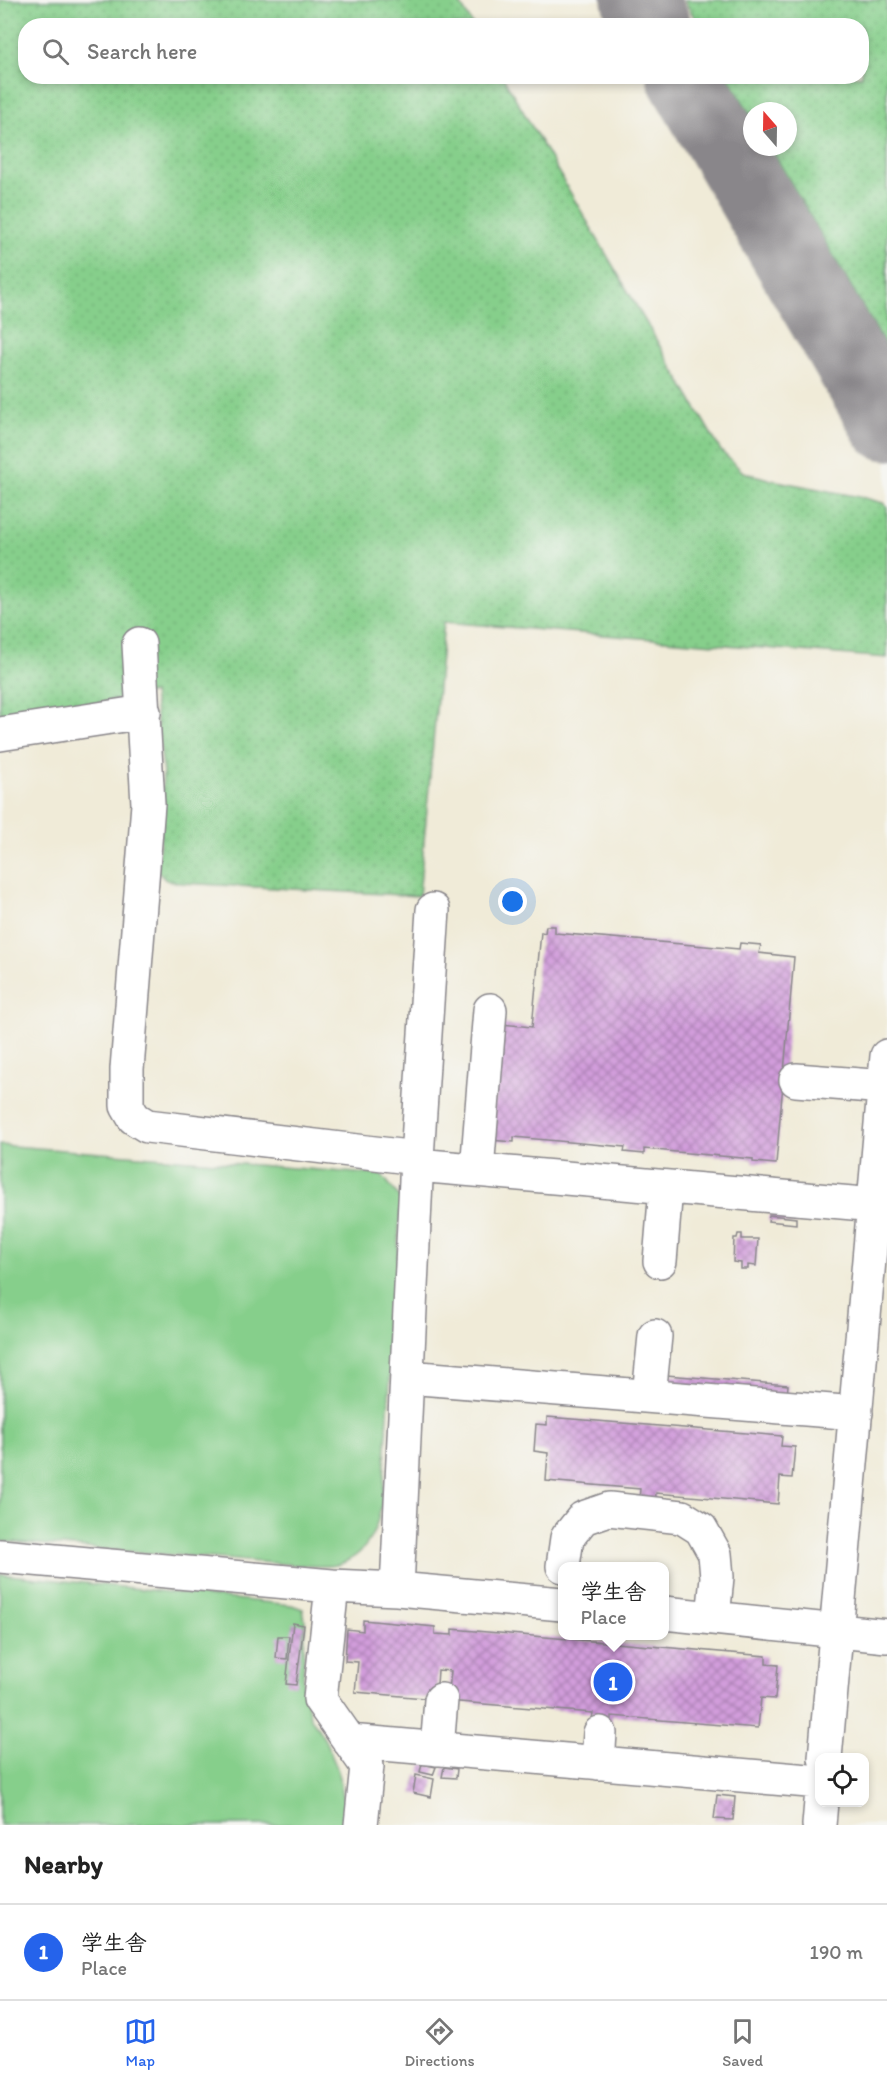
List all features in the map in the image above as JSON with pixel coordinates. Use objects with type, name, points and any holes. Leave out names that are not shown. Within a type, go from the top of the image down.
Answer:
[{"type":"lane","points":[[139,644],[148,804],[126,1084],[127,1106],[134,1118],[147,1126],[477,1170],[881,1205]]},
{"type":"lane","points":[[0,734],[144,712]]},
{"type":"lane","points":[[397,1589],[417,1162],[433,910]]},
{"type":"lane","points":[[477,1170],[490,1010]]},
{"type":"lane","points":[[796,1080],[886,1071],[881,1205],[856,1413],[825,1753]]},
{"type":"lane","points":[[660,1261],[666,1188]]},
{"type":"lane","points":[[649,1396],[655,1336]]},
{"type":"lane","points":[[407,1377],[856,1413]]},
{"type":"lane","points":[[564,1562],[567,1538],[583,1518],[609,1509],[682,1517],[701,1529],[715,1554],[717,1577],[713,1618]]},
{"type":"lane","points":[[0,1556],[332,1586],[558,1594]]},
{"type":"lane","points":[[332,1586],[320,1699],[367,1766],[361,1825]]},
{"type":"lane","points":[[669,1614],[887,1636]]},
{"type":"lane","points":[[437,1749],[441,1700]]},
{"type":"lane","points":[[349,1741],[437,1749],[599,1748],[815,1781]]},
{"type":"lane","points":[[819,1825],[821,1807]]},
{"type":"green space","points":[[0,0],[458,0],[469,18],[18,18],[18,84],[507,84],[721,451],[743,472],[865,498],[883,503],[887,507],[887,658],[444,622],[419,896],[182,883],[166,880],[157,871],[163,768],[153,693],[0,721]]},
{"type":"green space","points":[[684,0],[887,0],[887,348],[775,156],[797,156],[797,102],[743,102],[732,84],[869,84],[869,18],[695,18]]},
{"type":"green space","points":[[0,1145],[382,1175],[401,1199],[383,1496],[376,1527],[359,1553],[340,1564],[318,1566],[0,1541]]},
{"type":"green space","points":[[0,1574],[292,1605],[303,1609],[305,1620],[303,1686],[310,1716],[325,1740],[337,1768],[344,1799],[343,1825],[0,1825]]},
{"type":"building","points":[[546,926],[555,926],[555,933],[739,949],[740,943],[761,945],[759,953],[794,957],[776,1164],[753,1162],[753,1159],[644,1149],[644,1154],[624,1152],[625,1147],[514,1137],[514,1142],[490,1140],[501,1024],[532,1027],[541,932],[545,933]]},
{"type":"building","points":[[769,1215],[796,1218],[796,1224],[768,1221]]},
{"type":"building","points":[[738,1234],[742,1234],[742,1239],[758,1239],[756,1266],[748,1265],[748,1269],[741,1269],[741,1263],[733,1262],[734,1238],[737,1238]]},
{"type":"building","points":[[666,1375],[788,1385],[787,1397],[665,1388]]},
{"type":"building","points":[[547,1417],[782,1436],[781,1446],[795,1447],[792,1478],[780,1477],[778,1504],[656,1493],[654,1520],[637,1519],[640,1489],[546,1481],[548,1453],[534,1451],[536,1424],[547,1425]]},
{"type":"building","points":[[363,1620],[435,1627],[435,1634],[452,1635],[452,1629],[558,1638],[558,1640],[766,1656],[766,1664],[778,1665],[775,1699],[761,1698],[758,1728],[612,1716],[612,1721],[592,1719],[593,1713],[448,1701],[451,1671],[438,1670],[436,1699],[355,1692],[358,1662],[345,1661],[347,1629],[363,1631]]},
{"type":"building","points":[[293,1623],[304,1625],[296,1685],[286,1684]]},
{"type":"building","points":[[278,1636],[289,1636],[287,1659],[276,1658]]},
{"type":"building","points":[[422,1764],[436,1767],[433,1775],[420,1772]]},
{"type":"building","points":[[444,1767],[457,1769],[456,1778],[442,1777]]},
{"type":"building","points":[[416,1775],[434,1779],[431,1797],[413,1793]]},
{"type":"building","points":[[717,1795],[735,1797],[733,1820],[714,1819]]},
{"type":"taxiway","points":[[639,0],[649,18]]},
{"type":"taxiway","points":[[689,84],[887,423]]},
{"type":"place","name":"学生舎","points":[[613,1682]]}]
